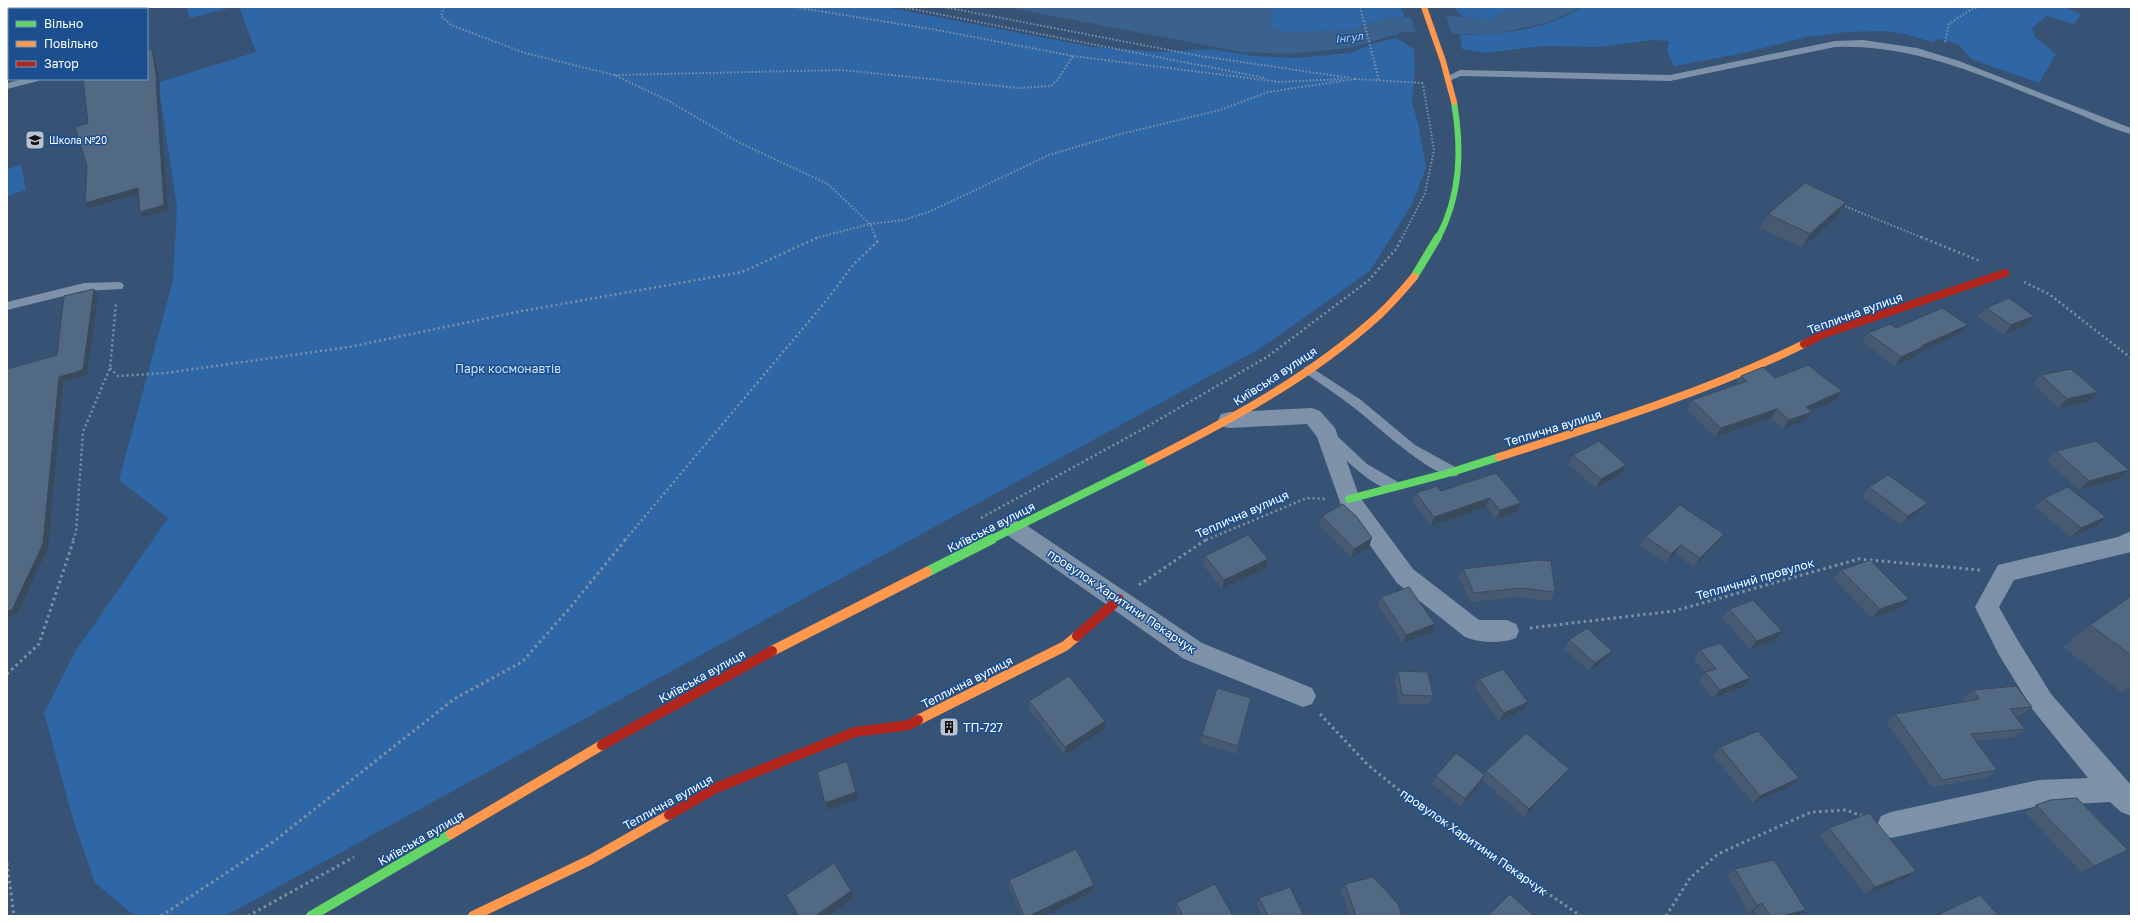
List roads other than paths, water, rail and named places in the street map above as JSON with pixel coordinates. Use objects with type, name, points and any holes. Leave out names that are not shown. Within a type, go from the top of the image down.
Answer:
[{"type":"street","name":"Київська вулиця","points":[[311,916],[639,724],[743,666],[1229,420],[1309,370],[1385,311],[1420,269],[1446,227],[1459,184],[1462,143],[1444,60],[1424,7]]},
{"type":"street","name":"Теплична вулиця","points":[[1349,499],[1393,486],[1452,472],[1655,408],[1771,361],[1824,334],[2005,273]]},
{"type":"street","points":[[1229,420],[1312,416],[1327,434],[1349,499],[1404,576],[1474,630],[1507,630]]},
{"type":"street","name":"провулок Харитини Пекарчук","points":[[1015,529],[1193,651],[1303,696]]},
{"type":"street","points":[[2123,796],[2042,702],[2008,647],[1987,607],[2006,572],[2129,544]]},
{"type":"street","name":"Теплична вулиця","points":[[473,916],[590,860],[716,788],[855,732],[909,725],[1065,646],[1119,599]]},
{"type":"street","points":[[1891,825],[2039,793],[2123,796]]},
{"type":"lane","points":[[1448,78],[1460,73],[1670,78],[1835,44],[1863,43],[1917,51],[1956,63],[2131,131]]},
{"type":"lane","points":[[7,86],[31,80]]},
{"type":"lane","points":[[7,306],[84,287],[118,286]]},
{"type":"lane","points":[[1309,370],[1358,403],[1410,448],[1452,472]]},
{"type":"lane","points":[[1327,434],[1362,468],[1393,486]]},
{"type":"water","name":"Інгул","points":[[1005,7],[1271,7],[1270,26],[1288,33],[1353,30],[1385,18],[1453,16],[1489,20],[1506,11],[1543,7],[1582,7],[1549,22],[1493,35],[1404,32],[1350,48],[1289,54],[1241,52]]},
{"type":"place","name":"Школа №20","points":[[35,140]]},
{"type":"place","name":"ТП-727","points":[[949,727]]},
{"type":"park label","name":"Парк космонавтів","points":[[508,368]]}]
